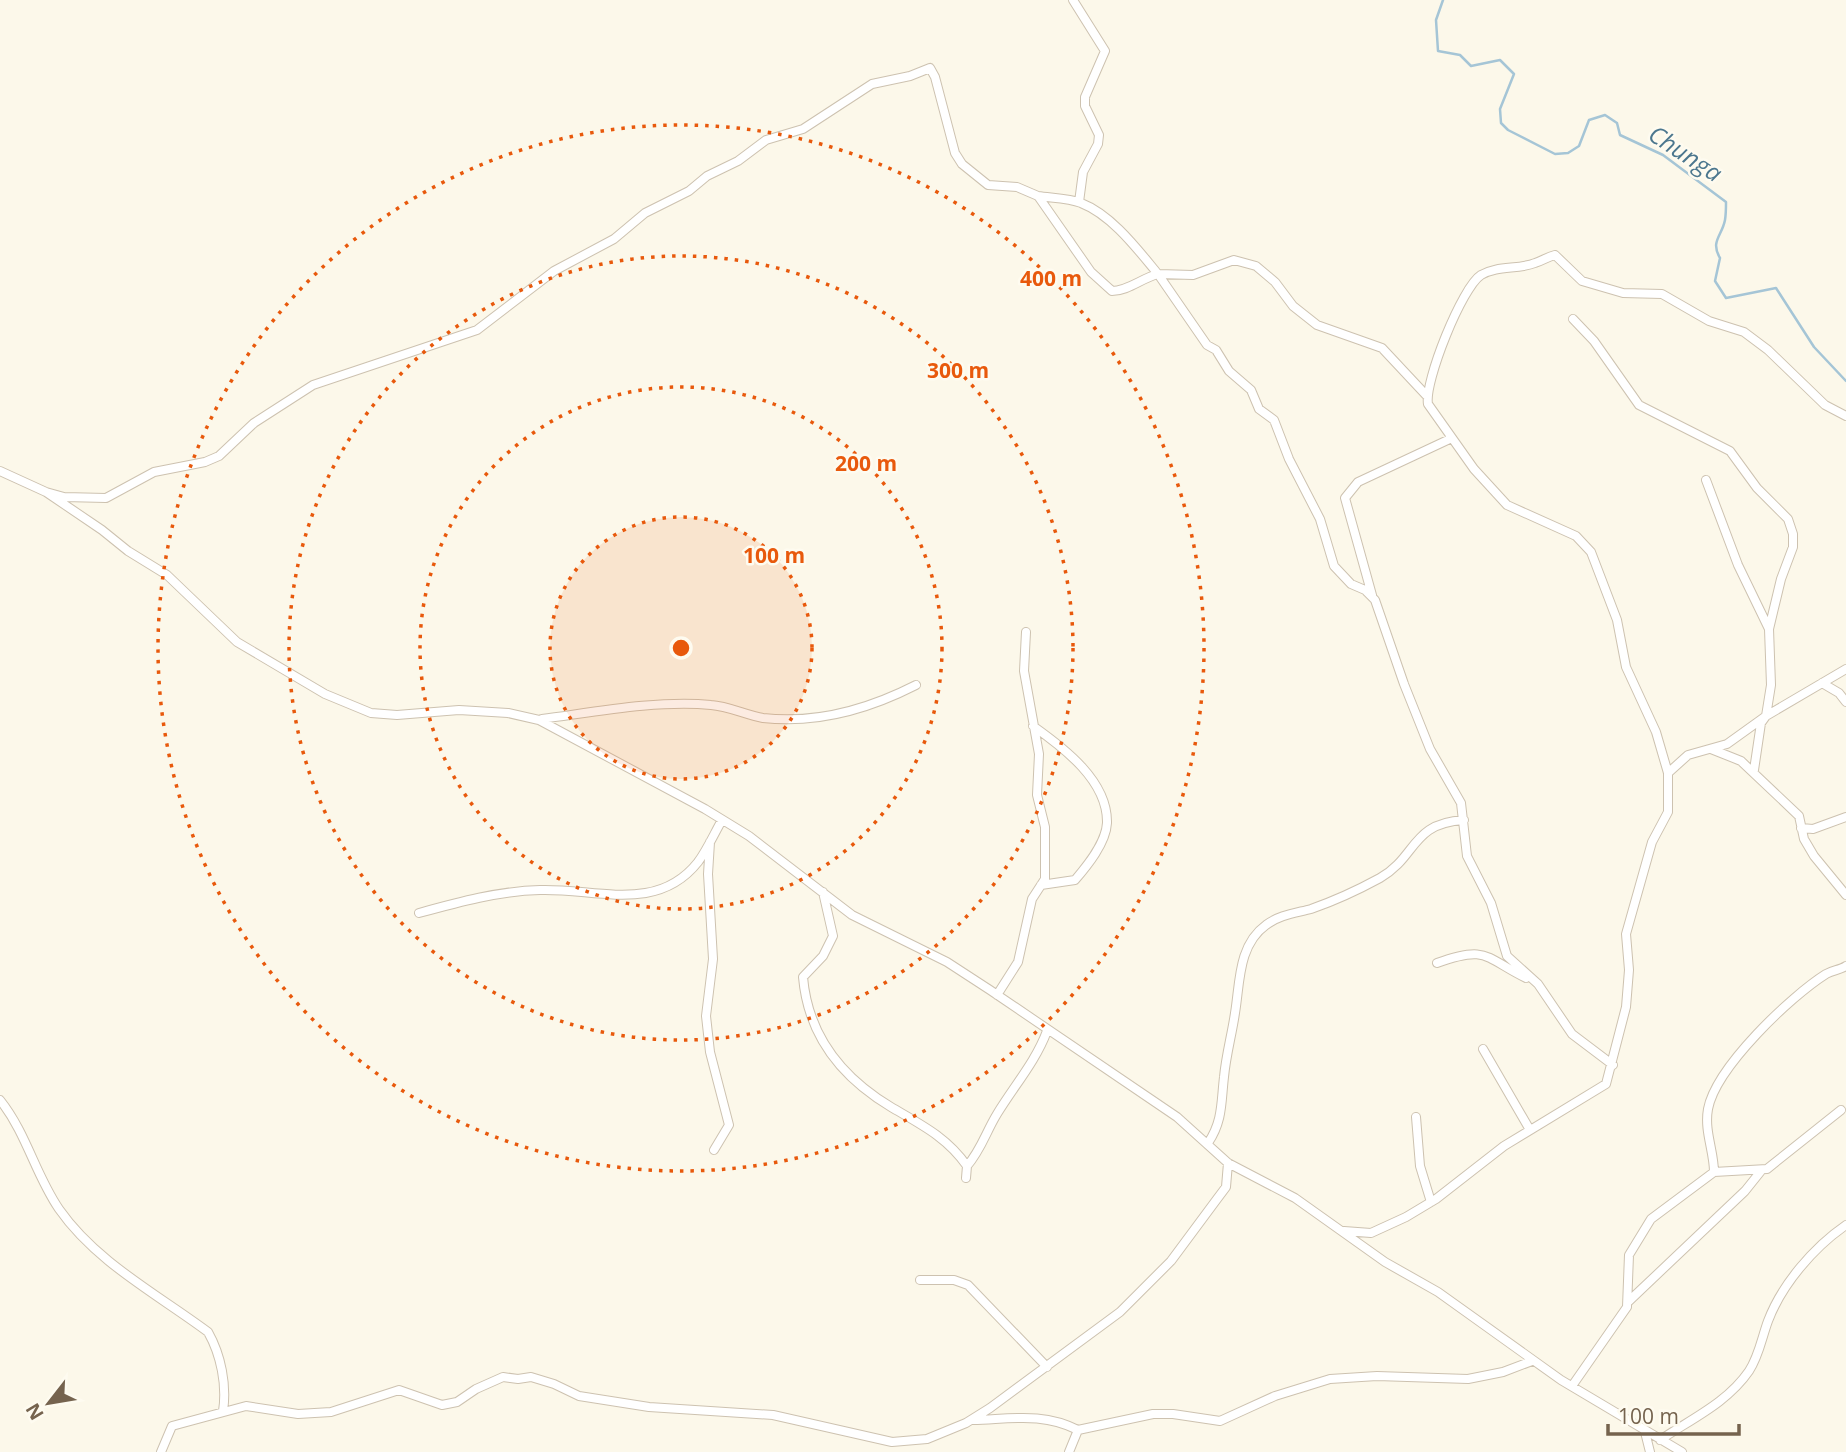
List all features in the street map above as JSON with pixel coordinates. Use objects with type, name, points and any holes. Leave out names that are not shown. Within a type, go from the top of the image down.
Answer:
[{"type":"street","points":[[1073,0],[1105,51],[1085,97],[1085,106],[1099,135],[1098,144],[1083,172],[1079,202]]},
{"type":"street","points":[[0,471],[46,492],[64,497],[106,498],[154,472],[205,462],[219,456],[254,423],[313,386],[356,368],[477,330],[554,271],[584,252],[614,239],[645,213],[689,191],[707,176],[738,161],[766,140],[803,129],[872,83],[910,76],[930,68],[935,77],[955,153],[962,164],[988,185],[1017,187],[1038,196],[1079,202],[1109,222],[1158,274],[1207,345],[1216,350],[1229,371],[1251,390],[1259,409],[1274,420],[1289,459],[1321,519],[1334,566],[1352,584],[1373,598]]},
{"type":"street","points":[[1038,196],[1091,272],[1112,291],[1120,291],[1142,278],[1158,274],[1193,275],[1234,260],[1256,266],[1311,321],[1323,329],[1382,348],[1426,395]]},
{"type":"street","points":[[1344,1231],[1371,1233],[1431,1202],[1530,1130],[1606,1084],[1626,1007],[1629,970],[1626,934],[1652,842],[1668,812],[1668,773],[1656,732],[1626,667],[1617,620],[1591,552],[1576,537],[1507,506],[1474,469],[1428,404],[1426,395],[1433,370],[1470,285],[1490,270],[1534,264],[1555,255],[1582,281],[1623,293],[1662,294],[1709,321],[1744,332],[1768,350],[1825,405],[1846,416]]},
{"type":"street","points":[[1573,319],[1594,341],[1639,405],[1730,451],[1757,488],[1788,519],[1793,534],[1793,547],[1781,579],[1769,629],[1772,674],[1754,771]]},
{"type":"street","points":[[1452,438],[1358,482],[1345,498],[1373,598],[1416,714],[1430,749],[1461,803],[1467,856],[1491,903],[1507,956],[1538,984],[1573,1034],[1613,1065]]},
{"type":"street","points":[[1706,480],[1743,576],[1769,629]]},
{"type":"street","points":[[46,492],[128,551],[167,575],[237,642],[351,706],[371,713],[397,715],[459,710],[508,713],[539,720],[648,776],[749,836],[852,915],[947,962],[1177,1117],[1228,1163],[1295,1198],[1385,1262],[1438,1292],[1532,1361],[1682,1452]]},
{"type":"street","points":[[997,995],[1018,962],[1032,899],[1046,872],[1045,827],[1037,795],[1039,754],[1024,671],[1026,632]]},
{"type":"street","points":[[1668,773],[1688,755],[1727,744],[1766,716],[1846,669]]},
{"type":"street","points":[[1822,683],[1839,693],[1846,702]]},
{"type":"street","points":[[539,720],[593,711],[713,705],[761,718],[820,719],[894,697],[916,685]]},
{"type":"street","points":[[1033,726],[1092,778],[1105,804],[1107,825],[1097,848],[1075,880],[1041,885]]},
{"type":"street","points":[[1711,749],[1741,761],[1799,816],[1801,828],[1814,856],[1846,895]]},
{"type":"street","points":[[1801,828],[1813,829],[1846,817]]},
{"type":"street","points":[[419,913],[466,899],[527,891],[625,897],[664,889],[698,863],[722,820]]},
{"type":"street","points":[[1208,1143],[1218,1129],[1222,1114],[1224,1076],[1238,983],[1252,939],[1265,925],[1281,917],[1314,908],[1388,873],[1419,837],[1438,823],[1464,820]]},
{"type":"street","points":[[710,841],[708,874],[713,959],[706,1016],[710,1052],[729,1125],[715,1150]]},
{"type":"street","points":[[823,892],[833,936],[823,956],[803,977],[811,1022],[828,1051],[866,1088],[954,1147],[967,1166]]},
{"type":"street","points":[[1437,963],[1474,952],[1489,956],[1538,984]]},
{"type":"street","points":[[1714,1172],[1706,1126],[1707,1110],[1724,1075],[1777,1013],[1824,976],[1846,966]]},
{"type":"street","points":[[966,1178],[967,1166],[978,1154],[992,1123],[1040,1049],[1047,1031]]},
{"type":"street","points":[[1483,1049],[1530,1130]]},
{"type":"street","points":[[0,1100],[24,1134],[42,1181],[74,1229],[143,1287],[208,1332],[223,1379],[223,1411]]},
{"type":"street","points":[[1572,1386],[1629,1301],[1745,1191],[1762,1170],[1841,1110]]},
{"type":"street","points":[[1416,1117],[1420,1166],[1431,1202]]},
{"type":"street","points":[[161,1452],[172,1426],[223,1411],[265,1407],[298,1414],[317,1414],[399,1390],[442,1405],[457,1402],[476,1389],[503,1377],[531,1377],[579,1396],[649,1407],[773,1415],[892,1442],[927,1439],[970,1420],[1120,1312],[1171,1261],[1226,1187],[1228,1163]]},
{"type":"street","points":[[1629,1301],[1629,1255],[1644,1226],[1662,1208],[1714,1172],[1762,1170]]},
{"type":"street","points":[[1660,1440],[1721,1402],[1737,1386],[1751,1369],[1782,1293],[1801,1269],[1846,1225]]},
{"type":"street","points":[[920,1280],[954,1280],[968,1285],[1047,1367]]},
{"type":"street","points":[[970,1420],[1045,1417],[1079,1430],[1153,1414],[1220,1421],[1275,1396],[1329,1379],[1377,1376],[1468,1378],[1503,1372],[1532,1361]]},
{"type":"street","points":[[1069,1452],[1079,1430]]},
{"type":"street","points":[[1645,1432],[1650,1452]]},
{"type":"waterway","name":"Chunga","points":[[1443,0],[1436,20],[1438,51],[1460,55],[1471,66],[1500,60],[1514,74],[1500,109],[1501,123],[1508,130],[1555,154],[1568,153],[1579,146],[1589,120],[1605,115],[1617,123],[1620,135],[1663,155],[1726,202],[1724,226],[1716,243],[1720,258],[1715,281],[1726,298],[1776,288],[1814,347],[1846,381]]}]
